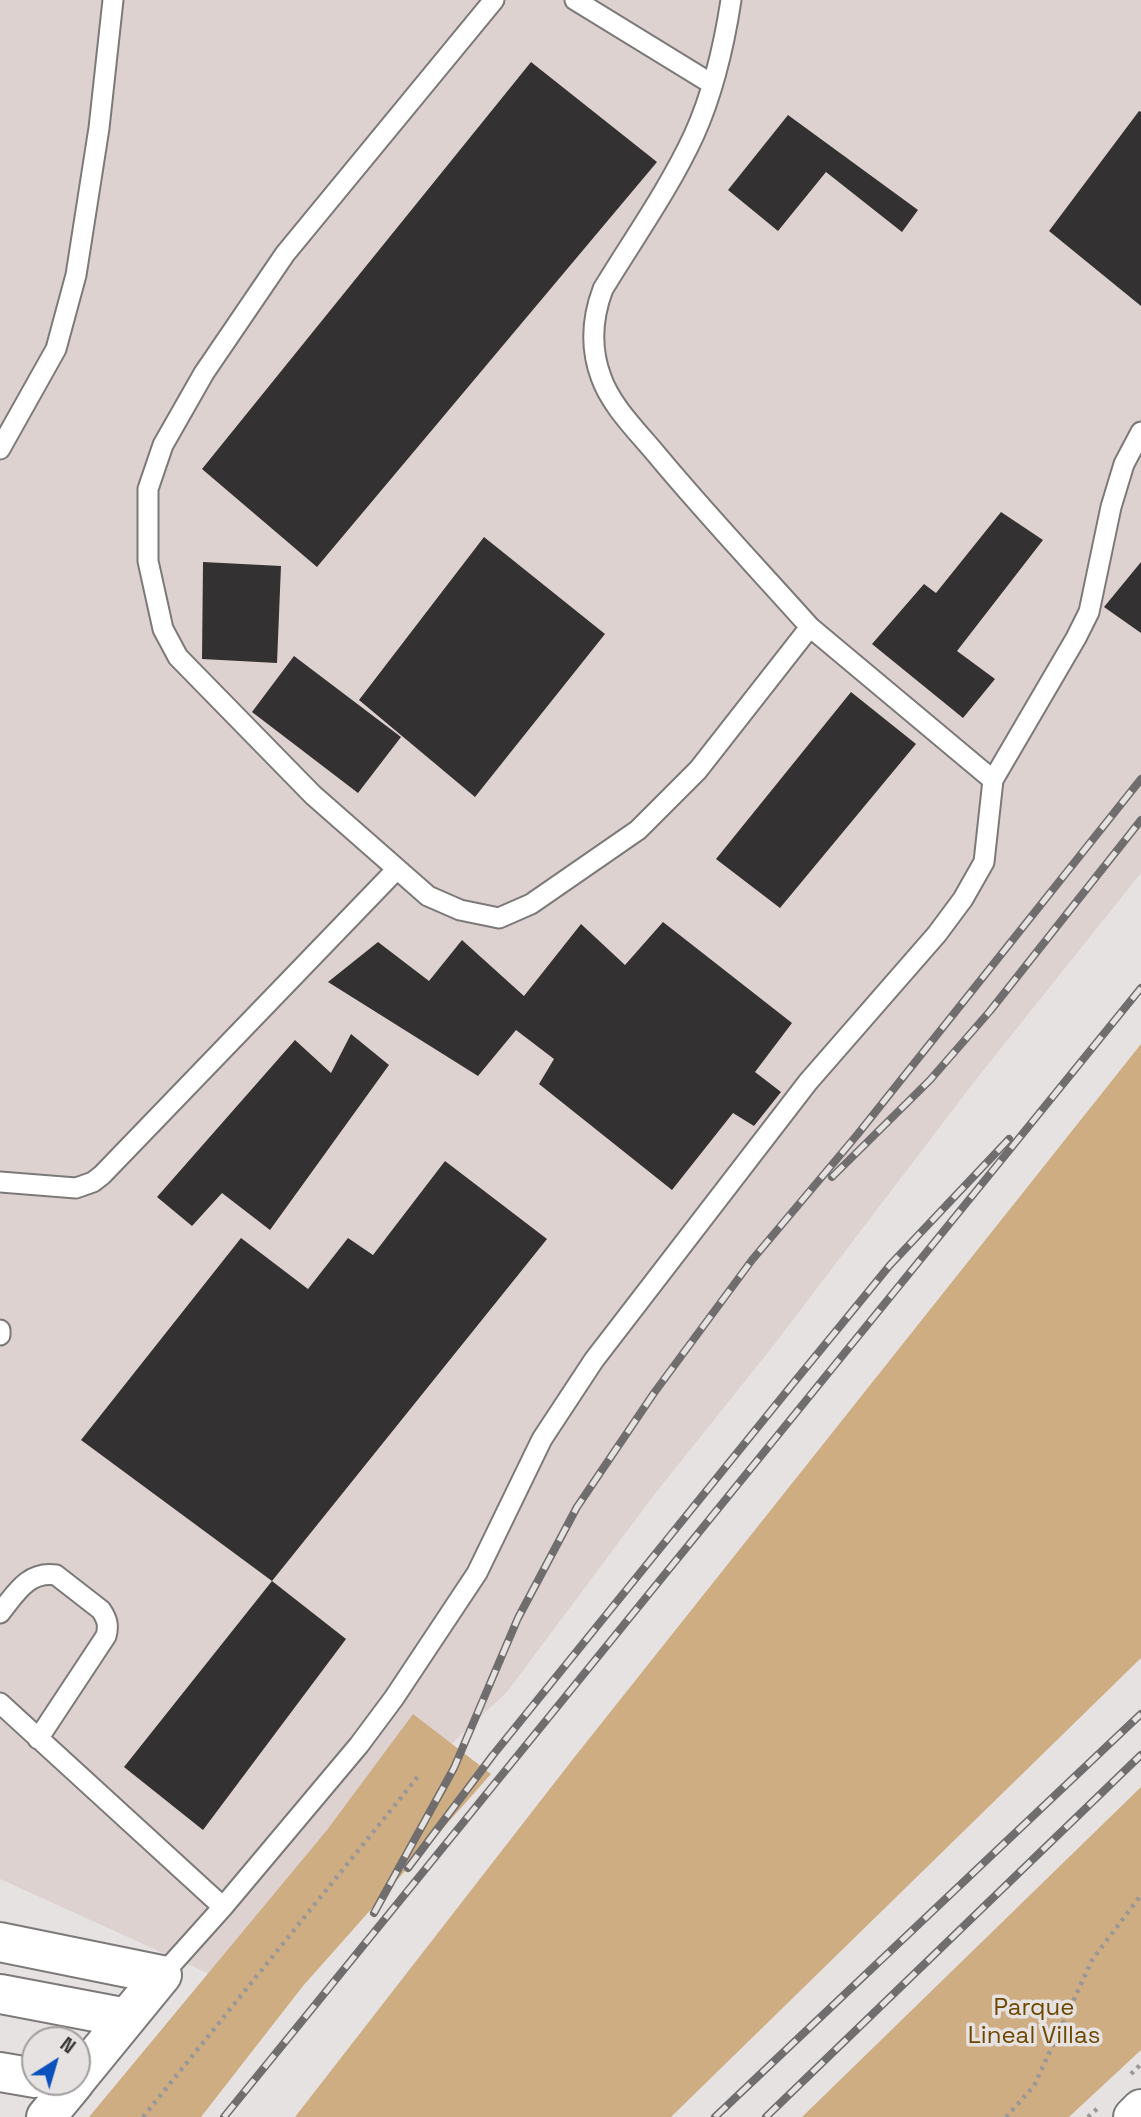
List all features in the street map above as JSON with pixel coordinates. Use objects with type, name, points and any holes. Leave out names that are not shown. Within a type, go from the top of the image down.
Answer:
[{"type":"street","points":[[0,1942],[162,1975],[91,2058]]},
{"type":"street","points":[[0,1994],[127,2018]]},
{"type":"street","points":[[0,2072],[21,2076]]},
{"type":"street","points":[[46,2117],[60,2096]]},
{"type":"street","points":[[1133,2117],[1141,2109]]},
{"type":"lane","points":[[0,449],[56,349],[76,275],[99,128],[113,0]]},
{"type":"lane","points":[[494,0],[285,254],[204,373],[163,446],[148,489],[148,561],[163,629],[178,657],[313,795],[428,896],[460,910],[499,918],[531,904],[638,830],[698,770],[810,627]]},
{"type":"lane","points":[[575,0],[712,83]]},
{"type":"lane","points":[[731,0],[724,44],[695,133],[674,173],[603,289],[596,307],[595,360],[602,380],[633,426],[690,494],[810,627],[993,780]]},
{"type":"lane","points":[[162,1975],[223,1908],[359,1745],[394,1698],[477,1573],[542,1439],[594,1360],[808,1082],[937,934],[963,899],[984,862],[993,780],[1089,612],[1111,507],[1124,464],[1141,432]]},
{"type":"lane","points":[[0,1182],[76,1188],[103,1175],[397,869]]},
{"type":"lane","points":[[0,1613],[23,1584],[39,1575],[47,1574],[56,1575],[106,1616],[106,1636],[38,1739]]},
{"type":"lane","points":[[0,1703],[223,1908]]},
{"type":"path","points":[[143,2117],[420,1774]]},
{"type":"path","points":[[1006,2117],[1034,2086],[1091,1960],[1141,1895]]},
{"type":"shaded area","points":[[0,0],[1141,0],[1141,873],[974,1082],[773,1346],[654,1495],[507,1692],[344,1845],[238,1987],[0,1879]]},
{"type":"green space","points":[[1141,1044],[1141,1658],[671,2117],[295,2117],[573,1759]]},
{"type":"green space","points":[[413,1714],[491,1774],[303,1986],[201,2117],[89,2117],[327,1830]]},
{"type":"green space","name":"Parque Lineal Villas","points":[[1141,1787],[1141,2050],[1069,2117],[802,2117]]},
{"type":"building","points":[[531,62],[657,162],[317,567],[202,469]]},
{"type":"building","points":[[1139,111],[1141,112],[1141,306],[1049,231]]},
{"type":"building","points":[[788,115],[918,210],[902,232],[826,172],[778,231],[728,190]]},
{"type":"building","points":[[1001,512],[1043,540],[957,651],[995,679],[963,718],[872,644],[924,584],[936,593]]},
{"type":"building","points":[[484,537],[605,634],[475,797],[359,700]]},
{"type":"building","points":[[203,562],[281,566],[277,663],[202,659]]},
{"type":"building","points":[[1141,562],[1141,633],[1104,607]]},
{"type":"building","points":[[294,656],[401,737],[358,793],[252,712]]},
{"type":"building","points":[[851,692],[916,744],[780,908],[716,859]]},
{"type":"building","points":[[663,922],[792,1023],[755,1072],[781,1092],[754,1126],[733,1113],[672,1190],[539,1084],[554,1059],[516,1030],[478,1076],[328,982],[378,942],[429,981],[462,940],[524,996],[581,924],[625,965]]},
{"type":"building","points":[[351,1034],[389,1065],[270,1230],[222,1193],[192,1226],[157,1197],[295,1040],[331,1073]]},
{"type":"building","points":[[445,1161],[547,1239],[272,1581],[81,1440],[241,1238],[308,1289],[348,1238],[373,1255]]},
{"type":"building","points":[[272,1581],[346,1639],[203,1830],[124,1767]]},
{"type":"railway","points":[[374,1913],[454,1768],[518,1618],[577,1507],[654,1393],[752,1260],[857,1135],[1141,779]]},
{"type":"railway","points":[[832,1177],[930,1080],[990,1011],[1141,820]]},
{"type":"railway","points":[[224,2117],[1141,988]]},
{"type":"railway","points":[[408,1868],[493,1755],[890,1265],[1009,1139]]},
{"type":"railway","points":[[715,2117],[1141,1714]]},
{"type":"railway","points":[[766,2117],[1141,1755]]}]
